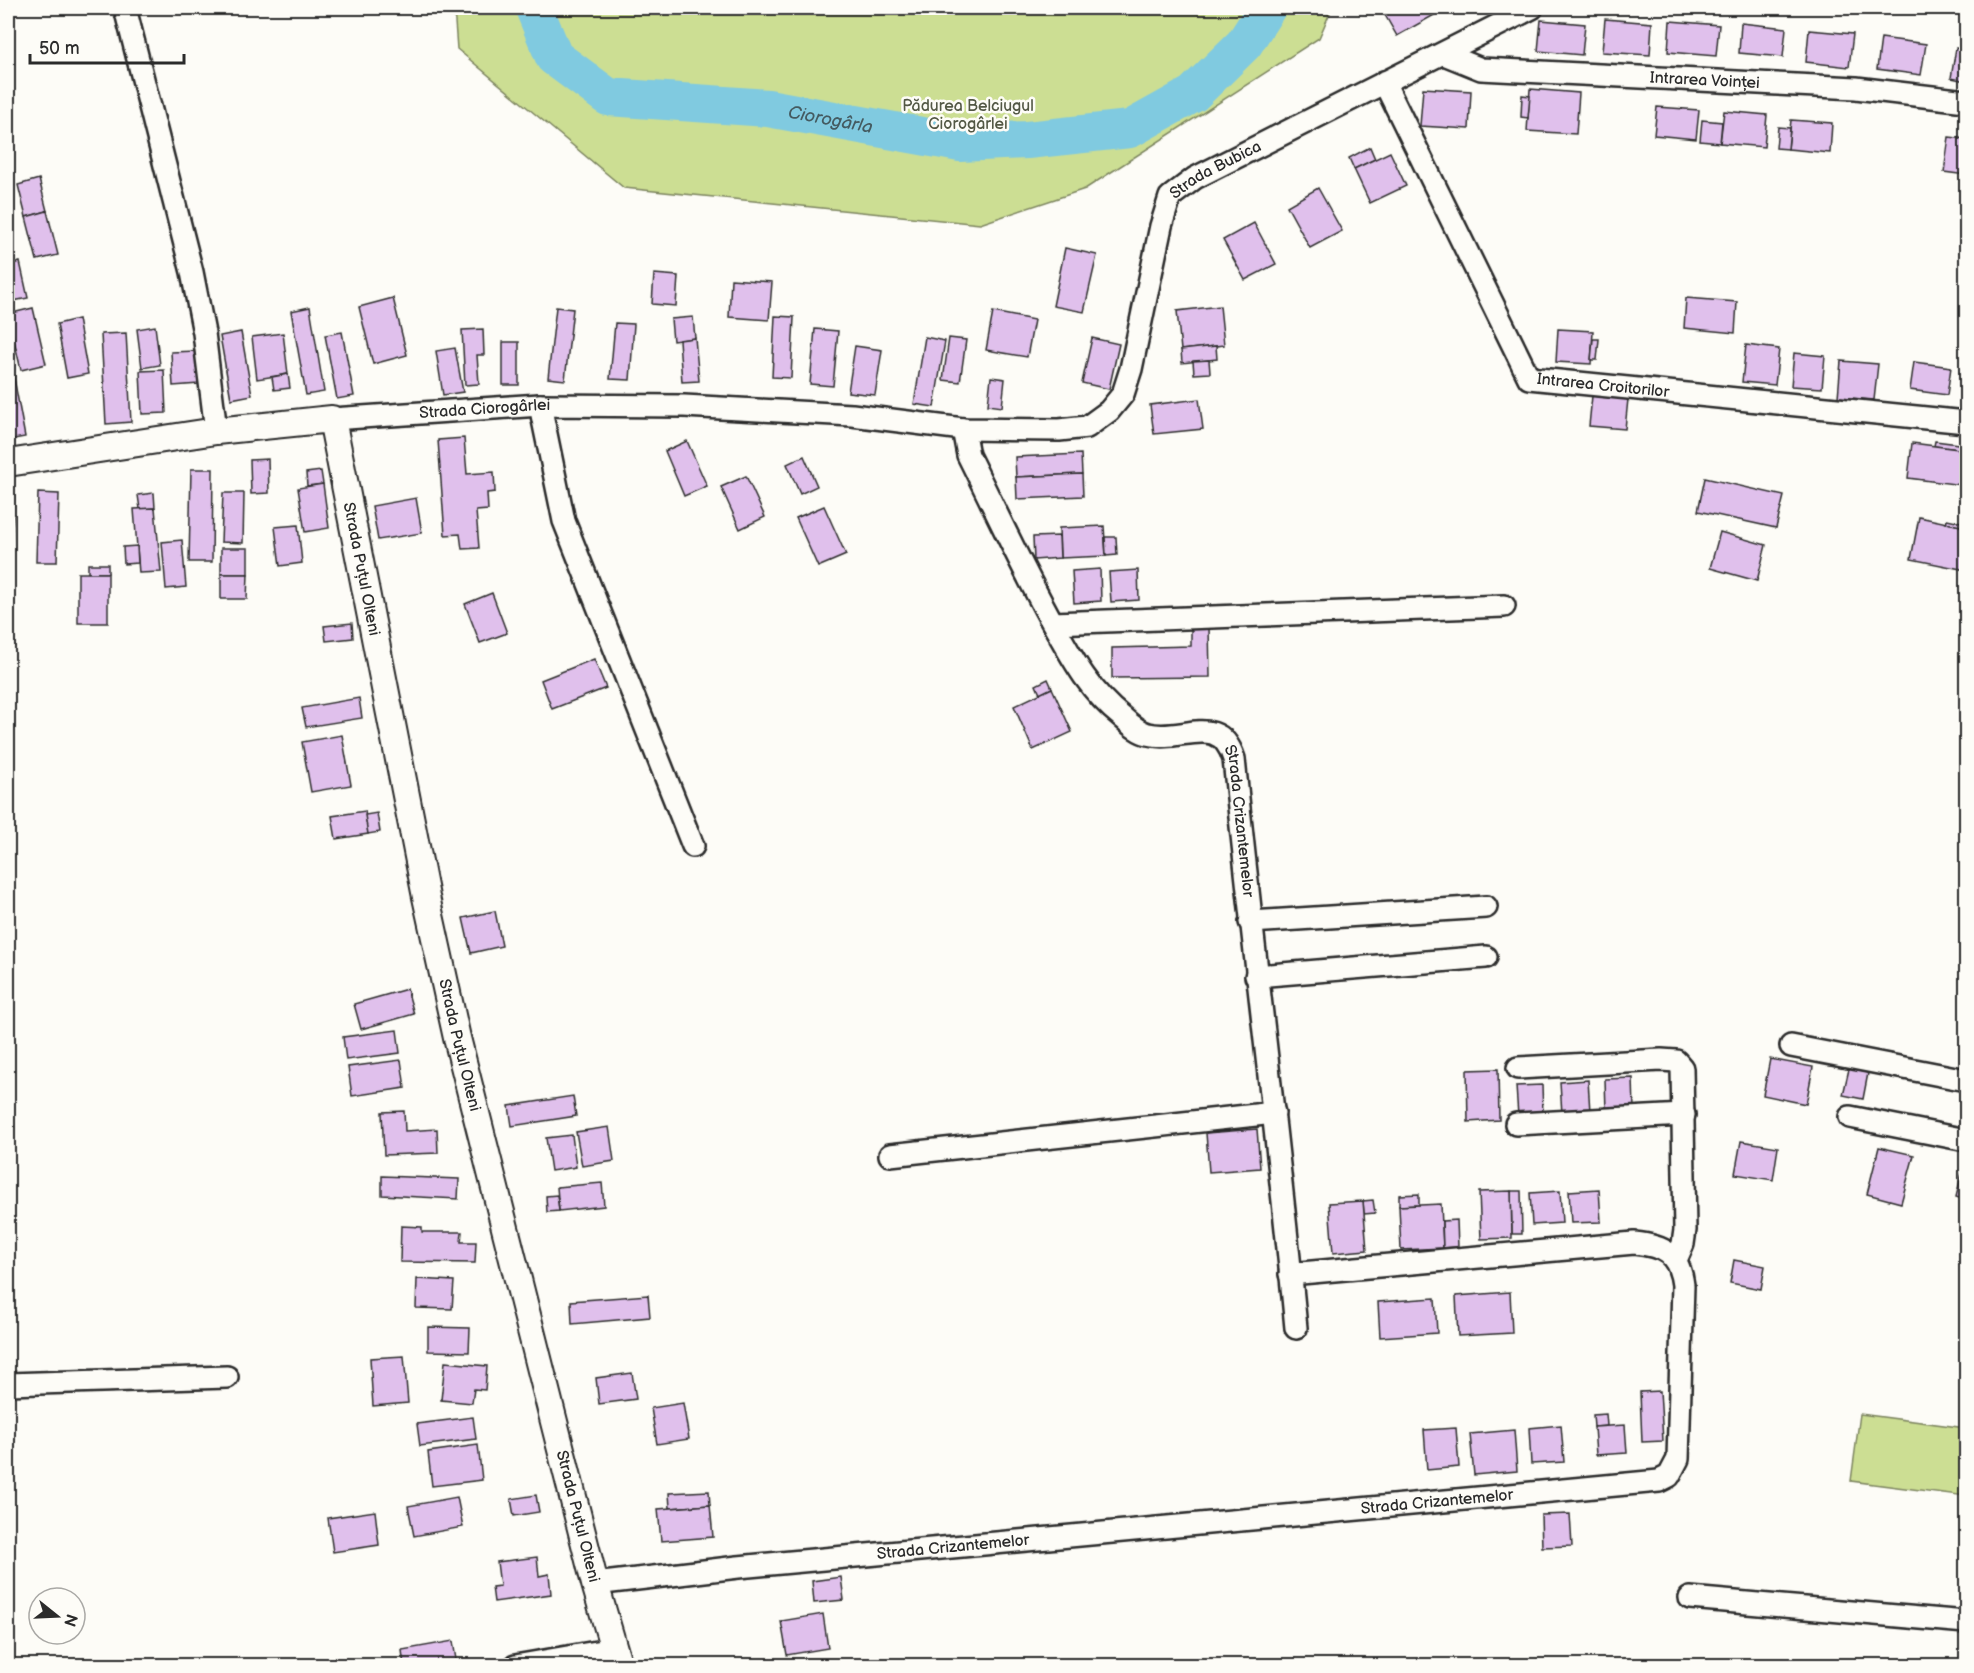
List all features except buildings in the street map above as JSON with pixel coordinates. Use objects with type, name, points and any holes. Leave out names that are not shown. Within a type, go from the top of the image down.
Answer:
[{"type":"street","points":[[125,8],[192,272],[204,333],[216,432]]},
{"type":"street","name":"Strada Bubica","points":[[963,429],[1059,430],[1087,427],[1109,411],[1123,394],[1131,369],[1161,226],[1170,197],[1195,177],[1532,8]]},
{"type":"street","name":"Intrarea Voinței","points":[[1444,54],[1481,69],[1856,88],[1966,101]]},
{"type":"street","name":"Intrarea Croitorilor","points":[[1384,82],[1529,378],[1966,422]]},
{"type":"street","points":[[540,405],[564,520],[693,846]]},
{"type":"street","name":"Strada Ciorogârlei","points":[[8,463],[216,432],[332,418],[540,405],[684,406],[840,414],[963,429]]},
{"type":"street","name":"Strada Puțul Olteni","points":[[332,418],[426,897],[457,1038],[595,1584],[617,1657]]},
{"type":"street","name":"Strada Crizantemelor","points":[[963,429],[968,455],[1053,623],[1080,672],[1095,693],[1141,732],[1151,735],[1213,733],[1224,737],[1229,745],[1233,759],[1256,976],[1274,1113],[1296,1328]]},
{"type":"street","points":[[1053,623],[1504,606]]},
{"type":"street","points":[[1250,922],[1486,907]]},
{"type":"street","points":[[1256,976],[1486,957]]},
{"type":"street","points":[[1791,1046],[1966,1080]]},
{"type":"street","points":[[1290,1274],[1634,1243],[1652,1245],[1676,1260],[1683,1244],[1685,1230],[1682,1068],[1676,1061],[1518,1068]]},
{"type":"street","points":[[890,1155],[1274,1113]]},
{"type":"street","points":[[1516,1124],[1684,1115]]},
{"type":"street","points":[[1850,1117],[1966,1140]]},
{"type":"street","name":"Strada Crizantemelor","points":[[595,1584],[738,1567],[1659,1481],[1669,1476],[1678,1459],[1683,1285],[1681,1269],[1676,1260]]},
{"type":"street","points":[[8,1384],[227,1377]]},
{"type":"street","points":[[1690,1598],[1966,1622]]},
{"type":"street","points":[[515,1665],[617,1657]]},
{"type":"green space","name":"Pădurea Belciugul Ciorogârlei","points":[[454,8],[1332,8],[1319,38],[1085,189],[980,224],[624,188],[457,49]]},
{"type":"green space","points":[[1860,1414],[1966,1428],[1966,1496],[1851,1481]]},
{"type":"waterway","name":"Ciorogârla","points":[[534,8],[554,57],[608,97],[768,108],[960,143],[1027,140],[1130,129],[1193,94],[1244,44],[1267,8]]}]
